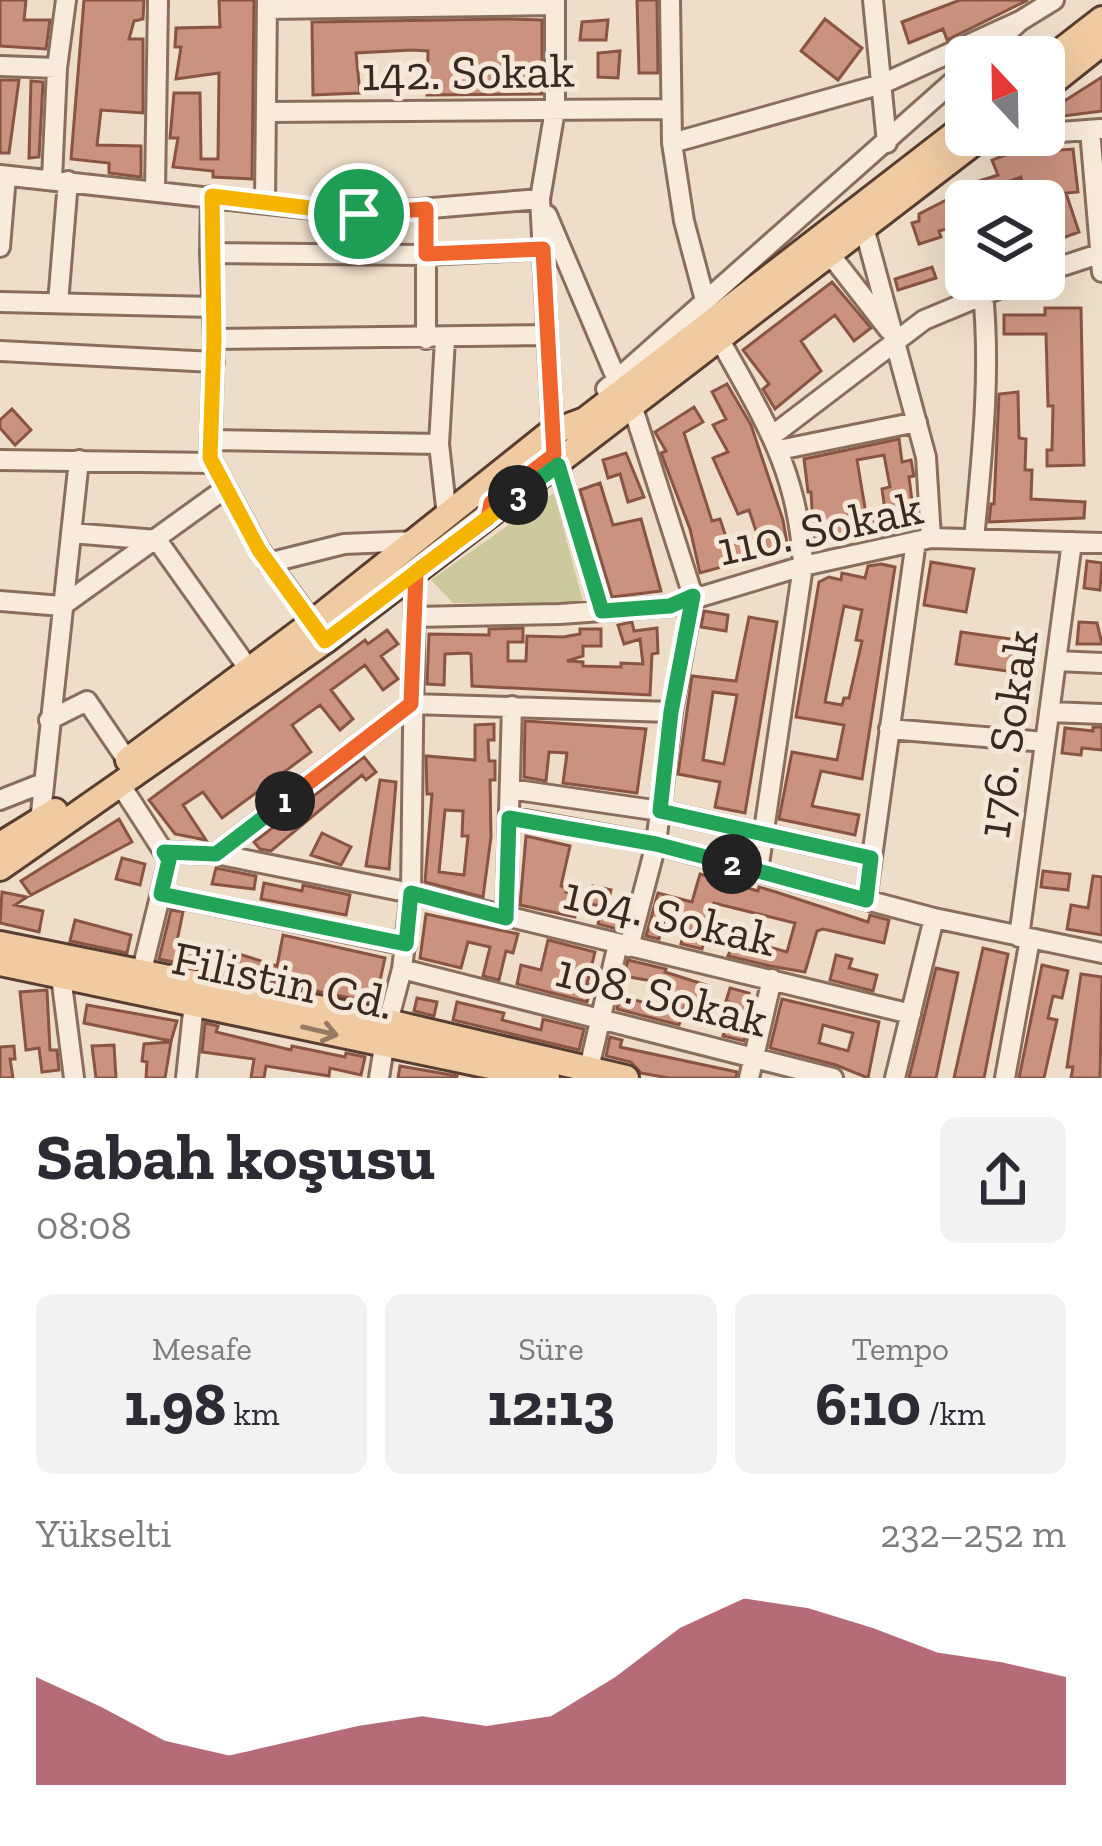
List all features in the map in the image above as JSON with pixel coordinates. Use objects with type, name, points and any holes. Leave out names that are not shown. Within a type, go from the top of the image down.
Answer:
[{"type":"main road","points":[[1065,48],[1102,19]]},
{"type":"main road","points":[[1065,72],[1102,43]]},
{"type":"main road","points":[[0,845],[124,772],[248,668],[319,632],[416,541],[550,433],[585,420],[945,140]]},
{"type":"main road","points":[[0,868],[319,632],[416,572],[957,156]]},
{"type":"main road","name":"Filistin Cd.","points":[[0,944],[141,974],[548,1078]]},
{"type":"main road","name":"Filistin Cd.","points":[[0,963],[194,1003],[626,1078]]},
{"type":"street","points":[[58,303],[58,68],[66,0]]},
{"type":"street","points":[[154,190],[158,0]]},
{"type":"street","points":[[670,0],[672,143],[684,221],[705,300]]},
{"type":"street","points":[[873,0],[887,143]]},
{"type":"street","points":[[672,143],[882,84],[1020,21],[1054,0]]},
{"type":"street","points":[[266,202],[267,4],[555,2],[555,110],[540,199],[554,455],[491,503],[488,518]]},
{"type":"street","points":[[1004,36],[1020,21]]},
{"type":"street","points":[[0,66],[58,68]]},
{"type":"street","points":[[550,433],[617,380],[945,89]]},
{"type":"street","name":"142. Sokak","points":[[266,112],[671,109]]},
{"type":"street","points":[[1065,132],[1096,130],[1102,272]]},
{"type":"street","points":[[0,247],[3,176],[359,214],[540,199]]},
{"type":"street","points":[[212,196],[213,463],[268,563],[319,632]]},
{"type":"street","points":[[540,199],[617,380]]},
{"type":"street","points":[[426,209],[446,516]]},
{"type":"street","points":[[864,227],[926,457],[924,540],[889,729],[866,900]]},
{"type":"street","points":[[210,253],[543,249]]},
{"type":"street","points":[[829,253],[896,338]]},
{"type":"street","points":[[1065,265],[1101,253]]},
{"type":"street","points":[[776,442],[896,338],[966,300]]},
{"type":"street","points":[[974,539],[986,415],[984,300]]},
{"type":"street","points":[[0,302],[213,308]]},
{"type":"street","points":[[214,339],[545,335]]},
{"type":"street","points":[[720,340],[776,442],[797,500],[803,566],[758,871]]},
{"type":"street","points":[[0,351],[214,362]]},
{"type":"street","points":[[584,1073],[656,844],[671,712],[693,596],[632,406]]},
{"type":"street","points":[[776,442],[917,422]]},
{"type":"street","points":[[211,440],[439,444]]},
{"type":"street","points":[[0,460],[213,463]]},
{"type":"street","points":[[40,822],[79,460]]},
{"type":"street","points":[[558,465],[602,611]]},
{"type":"street","points":[[0,601],[62,606],[226,488]]},
{"type":"street","points":[[71,533],[157,541],[248,668]]},
{"type":"street","name":"110. Sokak","points":[[414,616],[670,606],[803,566],[924,540],[1102,543]]},
{"type":"street","points":[[268,563],[344,544],[416,541]]},
{"type":"street","name":"176. Sokak","points":[[1005,1078],[1072,542]]},
{"type":"street","points":[[379,1078],[402,969],[411,893],[416,572]]},
{"type":"street","points":[[1056,662],[1102,663]]},
{"type":"street","points":[[49,720],[87,701],[169,860],[141,974]]},
{"type":"street","points":[[216,854],[411,704],[671,712]]},
{"type":"street","points":[[506,918],[512,706]]},
{"type":"street","points":[[1049,712],[1102,714]]},
{"type":"street","points":[[889,729],[1045,742]]},
{"type":"street","points":[[0,800],[43,783]]},
{"type":"street","points":[[510,789],[660,811],[871,858]]},
{"type":"street","points":[[509,818],[656,844],[934,918],[1102,953]]},
{"type":"street","name":"104. Sokak","points":[[164,852],[216,854],[411,893],[911,1014]]},
{"type":"street","points":[[161,894],[406,944]]},
{"type":"street","points":[[895,1078],[934,918]]},
{"type":"street","name":"108. Sokak","points":[[402,969],[603,1021],[752,1069],[832,1078]]},
{"type":"street","points":[[62,976],[74,1078]]},
{"type":"street","points":[[752,1069],[772,980]]},
{"type":"street","points":[[186,1078],[194,1003]]},
{"type":"shaded area","points":[[554,493],[584,605],[453,603],[431,580]]},
{"type":"building","points":[[0,0],[26,0],[24,20],[50,20],[46,49],[0,46]]},
{"type":"building","points":[[84,0],[144,0],[143,19],[134,21],[129,39],[143,39],[143,113],[101,110],[97,145],[141,146],[141,177],[109,173],[109,163],[71,159]]},
{"type":"building","points":[[219,0],[254,0],[252,179],[213,177],[213,171],[173,167],[178,138],[170,138],[174,93],[200,93],[201,159],[218,159],[219,73],[176,79],[181,47],[175,47],[176,28],[220,27]]},
{"type":"building","points":[[637,0],[657,0],[658,73],[639,73]]},
{"type":"building","points":[[960,0],[1028,0],[955,36],[946,36],[943,29],[909,43],[902,22]]},
{"type":"building","points":[[825,19],[862,48],[838,80],[801,51]]},
{"type":"building","points":[[542,20],[542,94],[427,95],[428,51],[412,50],[356,53],[360,93],[313,95],[312,22]]},
{"type":"building","points":[[608,20],[606,40],[580,40],[582,22]]},
{"type":"building","points":[[620,51],[618,78],[598,77],[598,53]]},
{"type":"building","points":[[1102,77],[1102,111],[1065,116],[1065,101]]},
{"type":"building","points":[[0,80],[19,80],[9,153],[0,153]]},
{"type":"building","points":[[31,81],[43,82],[39,157],[29,158]]},
{"type":"building","points":[[1073,149],[1078,192],[1066,193],[1079,232],[1065,237],[1065,180],[982,180],[998,175],[992,160],[1003,156],[1065,156],[1065,150]]},
{"type":"building","points":[[945,201],[941,237],[919,244],[912,223],[919,221],[919,214]]},
{"type":"building","points":[[932,267],[936,278],[898,290],[895,279]]},
{"type":"building","points":[[832,282],[871,328],[854,341],[835,315],[801,341],[821,371],[775,409],[763,389],[769,384],[743,350]]},
{"type":"building","points":[[1045,308],[1081,308],[1084,465],[1047,466],[1053,406],[1048,406],[1046,334],[1004,334],[1004,315],[1045,315]]},
{"type":"building","points":[[727,384],[751,425],[788,549],[700,573],[690,529],[661,453],[666,451],[655,432],[694,407],[703,422],[684,433],[712,521],[720,519],[729,546],[758,537],[749,510],[738,514],[713,458],[728,452],[713,425],[726,419],[712,392]]},
{"type":"building","points":[[1018,392],[1019,438],[1026,439],[1031,499],[1085,502],[1084,518],[989,522],[999,394]]},
{"type":"building","points":[[12,409],[31,430],[15,445],[0,428],[0,420]]},
{"type":"building","points":[[899,439],[902,462],[911,460],[914,476],[909,477],[912,501],[903,502],[907,526],[814,542],[804,459]],"holes":[[[884,455],[890,487],[882,489],[885,510],[866,514],[857,460]]]},
{"type":"building","points":[[626,453],[644,497],[628,502],[620,474],[608,478],[603,460]]},
{"type":"building","points":[[600,483],[613,525],[641,519],[661,591],[612,597],[580,490]]},
{"type":"building","points":[[1087,561],[1102,563],[1100,590],[1084,588]]},
{"type":"building","points":[[931,562],[974,569],[966,612],[924,605]]},
{"type":"building","points":[[868,566],[895,567],[862,779],[821,771],[812,806],[859,815],[855,835],[779,819],[792,752],[837,760],[844,725],[796,717],[819,582],[829,577],[841,580],[842,573],[865,578]],"holes":[[[844,606],[862,610],[856,640],[862,641],[849,698],[842,705],[825,702]]]},
{"type":"building","points":[[704,611],[728,615],[726,631],[701,627]]},
{"type":"building","points":[[749,617],[777,622],[745,813],[715,807],[720,782],[678,774],[692,676],[736,681]],"holes":[[[713,692],[737,695],[724,764],[703,760]]]},
{"type":"building","points":[[632,622],[634,631],[657,628],[650,695],[472,686],[468,653],[445,654],[444,685],[427,684],[429,634],[489,635],[489,629],[523,628],[523,642],[508,642],[508,661],[526,661],[527,636],[563,637],[580,634],[580,629],[601,629],[601,646],[583,646],[583,656],[567,661],[621,667],[621,663],[643,664],[640,639],[624,644],[618,625]]},
{"type":"building","points":[[1079,622],[1097,623],[1102,644],[1077,644]]},
{"type":"building","points":[[387,630],[398,644],[381,656],[398,679],[383,690],[365,665],[331,690],[353,719],[340,730],[320,705],[292,725],[311,752],[222,818],[203,792],[183,805],[206,840],[175,834],[149,800],[365,640],[368,644]]},
{"type":"building","points":[[961,632],[1026,641],[1021,673],[956,664]]},
{"type":"building","points":[[525,721],[646,729],[637,793],[563,783],[567,753],[549,752],[546,781],[524,777]]},
{"type":"building","points":[[494,724],[494,740],[488,740],[495,780],[490,780],[491,837],[483,897],[425,882],[432,794],[427,794],[426,756],[475,760],[475,725]],"holes":[[[445,810],[463,811],[462,836],[468,836],[464,875],[439,872]]]},
{"type":"building","points":[[1093,727],[1102,727],[1102,750],[1062,753],[1065,728],[1093,731]]},
{"type":"building","points":[[364,757],[376,772],[366,780],[362,775],[271,851],[254,842]]},
{"type":"building","points":[[380,780],[396,782],[389,869],[366,866]]},
{"type":"building","points":[[119,819],[132,842],[31,895],[21,881]]},
{"type":"building","points":[[322,833],[351,847],[341,865],[311,855]]},
{"type":"building","points":[[526,836],[570,846],[561,886],[580,896],[575,917],[520,905]]},
{"type":"building","points":[[122,858],[145,864],[140,885],[116,879]]},
{"type":"building","points":[[216,868],[256,876],[254,889],[212,884]]},
{"type":"building","points":[[1043,871],[1070,874],[1068,890],[1041,887]]},
{"type":"building","points":[[700,874],[758,891],[759,887],[868,922],[870,915],[889,920],[884,943],[823,929],[817,931],[805,972],[770,966],[728,956],[738,933],[752,938],[751,942],[787,952],[795,923],[714,903],[702,949],[681,944],[686,923],[665,918],[659,939],[646,936],[658,893],[692,902]]},
{"type":"building","points":[[1093,876],[1102,877],[1102,935],[1067,929],[1071,905],[1088,908]]},
{"type":"building","points":[[264,883],[350,895],[346,915],[261,899]]},
{"type":"building","points":[[593,886],[611,890],[607,907],[590,904]]},
{"type":"building","points":[[2,892],[27,897],[15,905],[43,911],[39,932],[0,923]]},
{"type":"building","points":[[602,908],[621,912],[617,929],[598,924]]},
{"type":"building","points":[[171,910],[183,912],[177,941],[277,966],[283,935],[385,958],[375,1003],[159,959]]},
{"type":"building","points":[[426,914],[518,934],[513,953],[506,951],[499,980],[483,976],[490,947],[468,942],[461,968],[420,958]]},
{"type":"building","points":[[75,920],[131,935],[127,953],[70,941]]},
{"type":"building","points":[[548,940],[595,952],[587,1002],[517,984],[521,965],[541,970]]},
{"type":"building","points":[[983,948],[1008,954],[984,1078],[954,1078]]},
{"type":"building","points":[[836,955],[852,959],[849,968],[877,975],[873,991],[830,980]]},
{"type":"building","points":[[628,960],[706,985],[701,1004],[687,1000],[679,1025],[617,1009],[620,996],[668,1009],[674,985],[624,976]]},
{"type":"building","points":[[1042,965],[1068,971],[1062,998],[1053,996],[1048,1018],[1057,1020],[1044,1078],[1019,1078]]},
{"type":"building","points":[[936,968],[958,973],[936,1078],[909,1078]]},
{"type":"building","points":[[1081,974],[1102,977],[1100,1078],[1071,1078],[1073,1067],[1067,1067]]},
{"type":"building","points":[[730,988],[749,993],[742,1021],[748,1022],[744,1041],[723,1036],[735,1004],[726,1001]]},
{"type":"building","points":[[47,990],[50,1050],[57,1050],[59,1070],[42,1072],[39,1048],[26,1050],[20,992]]},
{"type":"building","points":[[417,998],[437,1002],[434,1016],[414,1011]]},
{"type":"building","points":[[782,999],[879,1022],[868,1078],[770,1048]],"holes":[[[823,1025],[853,1033],[848,1051],[819,1043]]]},
{"type":"building","points":[[457,1002],[504,1013],[502,1020],[541,1030],[543,1019],[584,1029],[579,1050],[453,1020]]},
{"type":"building","points":[[87,1005],[177,1021],[171,1041],[84,1023]]},
{"type":"building","points":[[205,1023],[218,1026],[216,1032],[291,1050],[292,1046],[365,1057],[361,1075],[330,1068],[329,1076],[266,1066],[264,1078],[251,1078],[254,1059],[202,1052]]},
{"type":"building","points":[[610,1037],[622,1040],[620,1047],[737,1072],[736,1078],[641,1073],[631,1062],[606,1056]]},
{"type":"building","points":[[171,1042],[165,1078],[146,1078],[144,1044]]},
{"type":"building","points":[[114,1045],[116,1078],[96,1078],[92,1046]]},
{"type":"building","points":[[14,1046],[13,1078],[0,1078],[0,1047]]},
{"type":"building","points":[[400,1066],[457,1076],[398,1078]]},
{"type":"route","points":[[359,214],[212,196],[210,458],[259,550],[325,641],[416,572],[540,480],[558,465],[602,611],[670,606],[693,596],[671,712],[660,811],[871,858],[866,900],[656,844],[509,818],[506,918],[411,893],[406,944],[161,894],[169,860],[164,852],[216,854],[411,704],[416,572],[488,518],[491,503],[554,455],[543,249],[426,254],[426,209],[359,214]]}]
